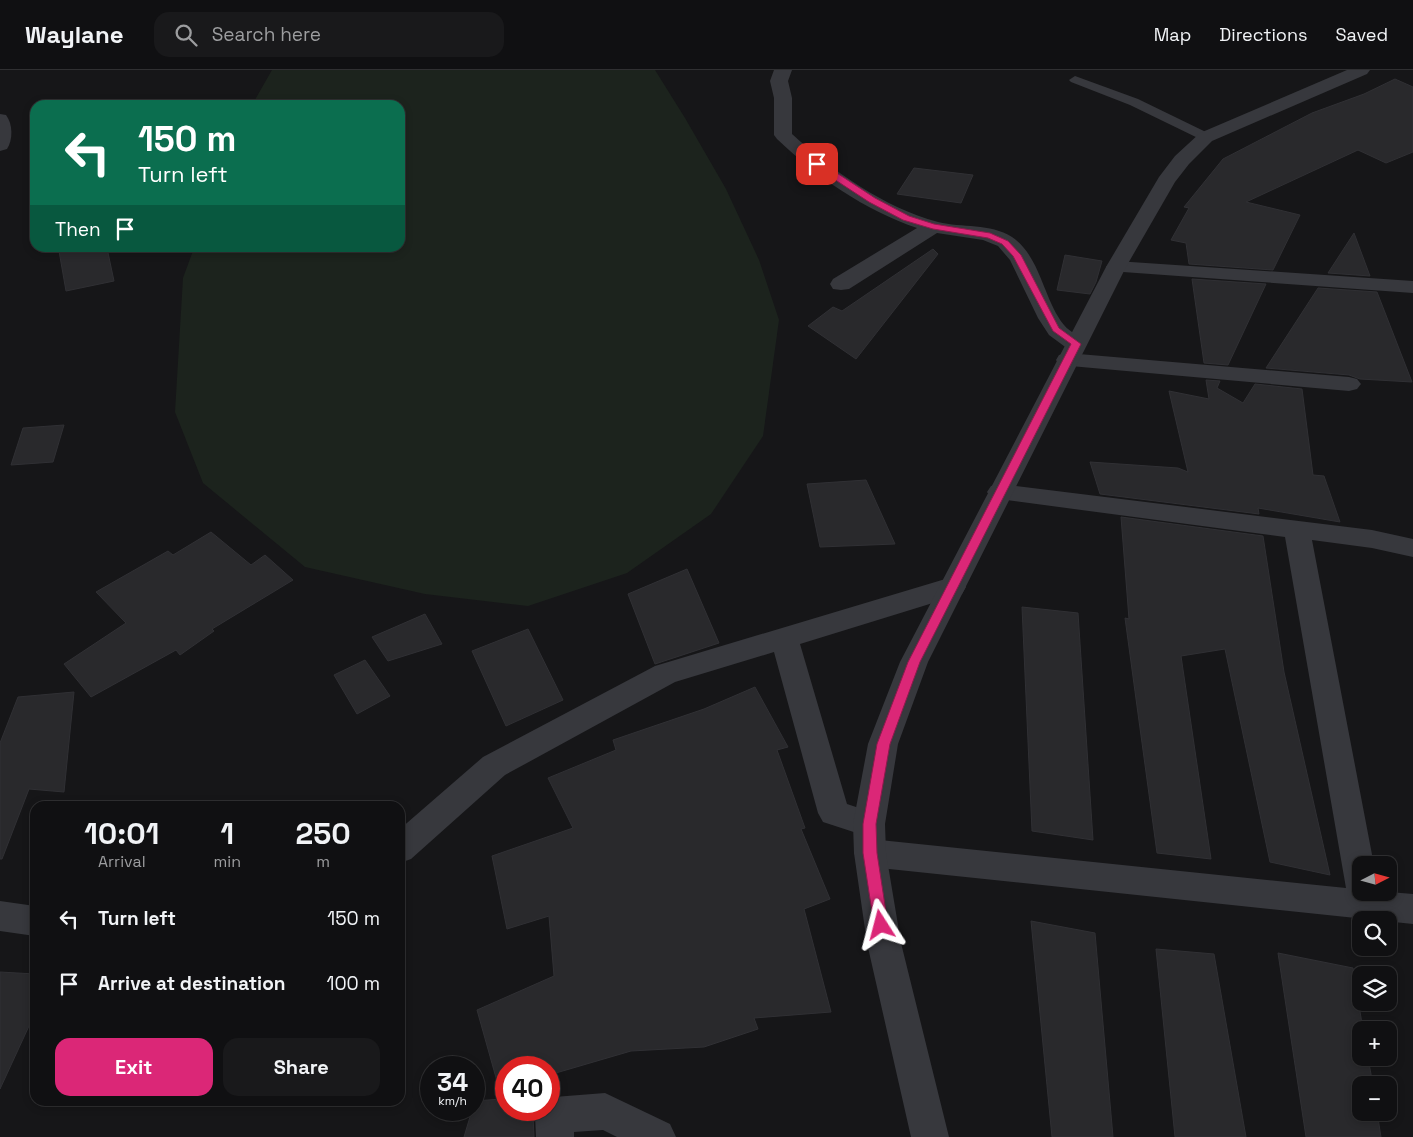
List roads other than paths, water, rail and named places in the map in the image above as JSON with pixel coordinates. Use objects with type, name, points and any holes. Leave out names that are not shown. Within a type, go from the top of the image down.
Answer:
[{"type":"street","points":[[782,70],[779,81],[783,98],[782,135],[804,155],[872,200],[906,218],[933,227],[990,236],[1005,243],[1017,255],[1056,329],[1072,352],[1349,384]]},
{"type":"street","points":[[930,1137],[884,943],[870,839],[883,744],[914,662],[1116,267],[1166,181],[1182,160],[1206,137],[1361,70]]},
{"type":"street","points":[[0,119],[2,128],[0,145]]},
{"type":"street","points":[[841,284],[933,227]]},
{"type":"street","points":[[1116,267],[1413,287]]},
{"type":"street","points":[[1000,492],[1372,538],[1413,548]]},
{"type":"street","points":[[1297,529],[1356,856]]},
{"type":"street","points":[[405,845],[494,766],[665,674],[952,587]]},
{"type":"street","points":[[784,638],[834,813],[870,839],[1352,892]]},
{"type":"street","points":[[1388,901],[1413,909]]},
{"type":"street","points":[[0,916],[30,920]]},
{"type":"street","points":[[555,1137],[554,1114],[605,1111],[657,1137]]},
{"type":"lane","points":[[1075,80],[1134,102],[1206,137]]}]
